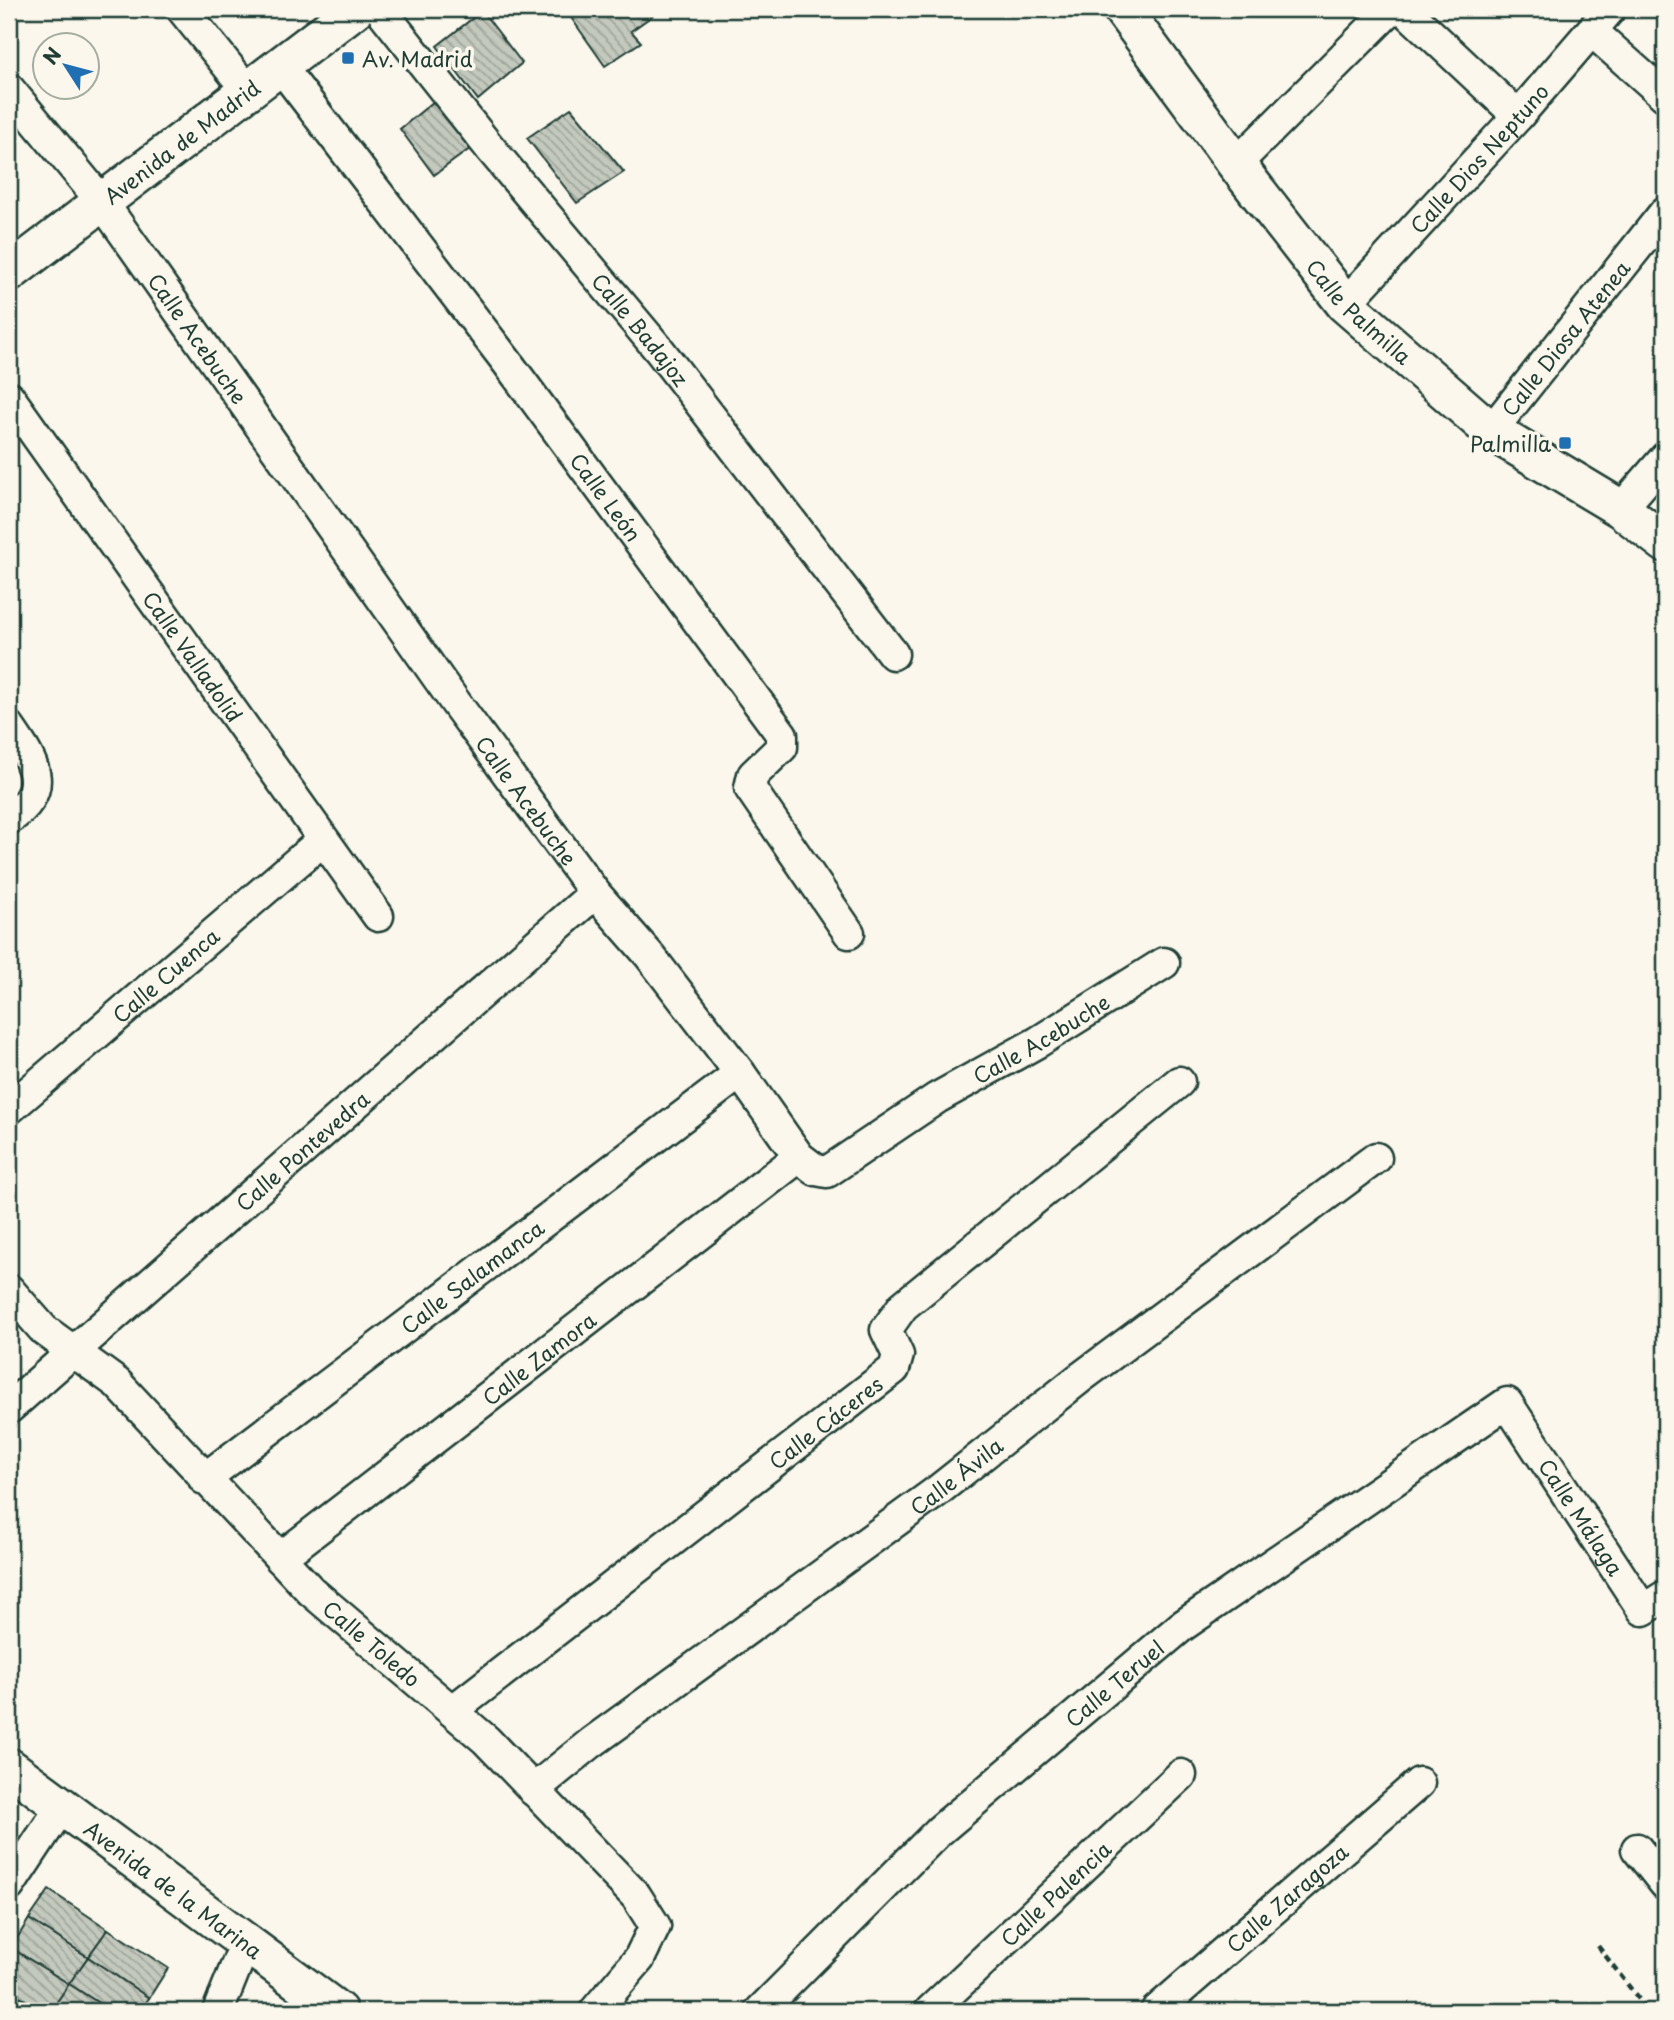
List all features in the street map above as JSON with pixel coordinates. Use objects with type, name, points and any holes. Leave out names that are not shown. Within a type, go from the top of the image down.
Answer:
[{"type":"street","points":[[182,9],[248,91]]},
{"type":"street","name":"Avenida de Madrid","points":[[9,273],[355,9]]},
{"type":"street","name":"Calle Badajoz","points":[[380,9],[490,148],[660,351],[893,654]]},
{"type":"street","name":"Calle Palmilla","points":[[1122,9],[1236,164],[1345,304],[1491,431],[1621,509],[1665,543]]},
{"type":"street","points":[[1236,164],[1391,9]]},
{"type":"street","points":[[1404,9],[1518,116]]},
{"type":"street","points":[[1602,20],[1665,96]]},
{"type":"street","name":"Calle Dios Neptuno","points":[[1345,304],[1518,116],[1602,20]]},
{"type":"street","name":"Calle León","points":[[281,67],[507,362],[782,734],[782,747],[753,775],[750,788],[849,933]]},
{"type":"street","name":"Calle Acebuche","points":[[9,89],[102,202],[455,702],[595,893],[650,956],[740,1073],[799,1157],[816,1170],[827,1172],[937,1098],[1038,1042],[1164,963]]},
{"type":"street","name":"Calle Diosa Atenea","points":[[1491,431],[1665,212]]},
{"type":"street","name":"Calle Valladolid","points":[[9,397],[378,916]]},
{"type":"street","points":[[1621,509],[1665,458]]},
{"type":"street","points":[[9,727],[28,754],[36,777],[29,805],[9,819]]},
{"type":"street","name":"Calle Cuenca","points":[[9,1109],[323,840]]},
{"type":"street","name":"Calle Pontevedra","points":[[9,1408],[595,893]]},
{"type":"street","name":"Calle Salamanca","points":[[204,1479],[740,1073]]},
{"type":"street","name":"Calle Cáceres","points":[[452,1711],[894,1369],[898,1355],[886,1330],[904,1306],[1179,1082]]},
{"type":"street","name":"Calle Zamora","points":[[280,1558],[799,1157]]},
{"type":"street","name":"Calle Ávila","points":[[533,1790],[603,1735],[936,1492],[1080,1378],[1376,1158]]},
{"type":"street","name":"Calle Toledo","points":[[9,1290],[44,1330],[117,1383],[311,1591],[452,1711],[636,1896],[655,1927],[639,1959],[595,2011]]},
{"type":"street","name":"Calle Málaga","points":[[1507,1403],[1643,1610],[1665,1595]]},
{"type":"street","name":"Calle Teruel","points":[[760,2011],[939,1831],[1182,1626],[1507,1403]]},
{"type":"street","name":"Avenida de la Marina","points":[[9,1767],[338,2011]]},
{"type":"street","name":"Calle Palencia","points":[[930,2011],[1181,1775]]},
{"type":"street","name":"Calle Zaragoza","points":[[1156,2011],[1419,1783]]},
{"type":"street","points":[[9,1886],[62,1807]]},
{"type":"street","points":[[1637,1849],[1665,1884]]},
{"type":"street","points":[[218,2011],[245,1944]]},
{"type":"path","points":[[1598,1946],[1648,2011]]},
{"type":"building","points":[[565,9],[646,9],[652,16],[631,31],[641,42],[605,66]]},
{"type":"building","points":[[482,11],[522,63],[478,100],[437,46]]},
{"type":"building","points":[[433,102],[471,148],[434,175],[400,129]]},
{"type":"building","points":[[571,108],[624,172],[577,203],[527,138]]},
{"type":"building","points":[[49,1890],[108,1929],[88,1957],[29,1919]]},
{"type":"building","points":[[29,1919],[88,1957],[69,1984],[11,1948]]},
{"type":"building","points":[[108,1929],[168,1968],[149,1998],[88,1957]]},
{"type":"building","points":[[11,1948],[69,1984],[51,2011],[44,2011],[9,1991]]},
{"type":"building","points":[[88,1957],[149,1998],[140,2011],[111,2011],[69,1984]]},
{"type":"building","points":[[69,1984],[111,2011],[51,2011]]},
{"type":"building","points":[[9,1991],[44,2011],[9,2011]]},
{"type":"place","name":"Av. Madrid","points":[[348,58]]},
{"type":"place","name":"Palmilla","points":[[1565,443]]}]
